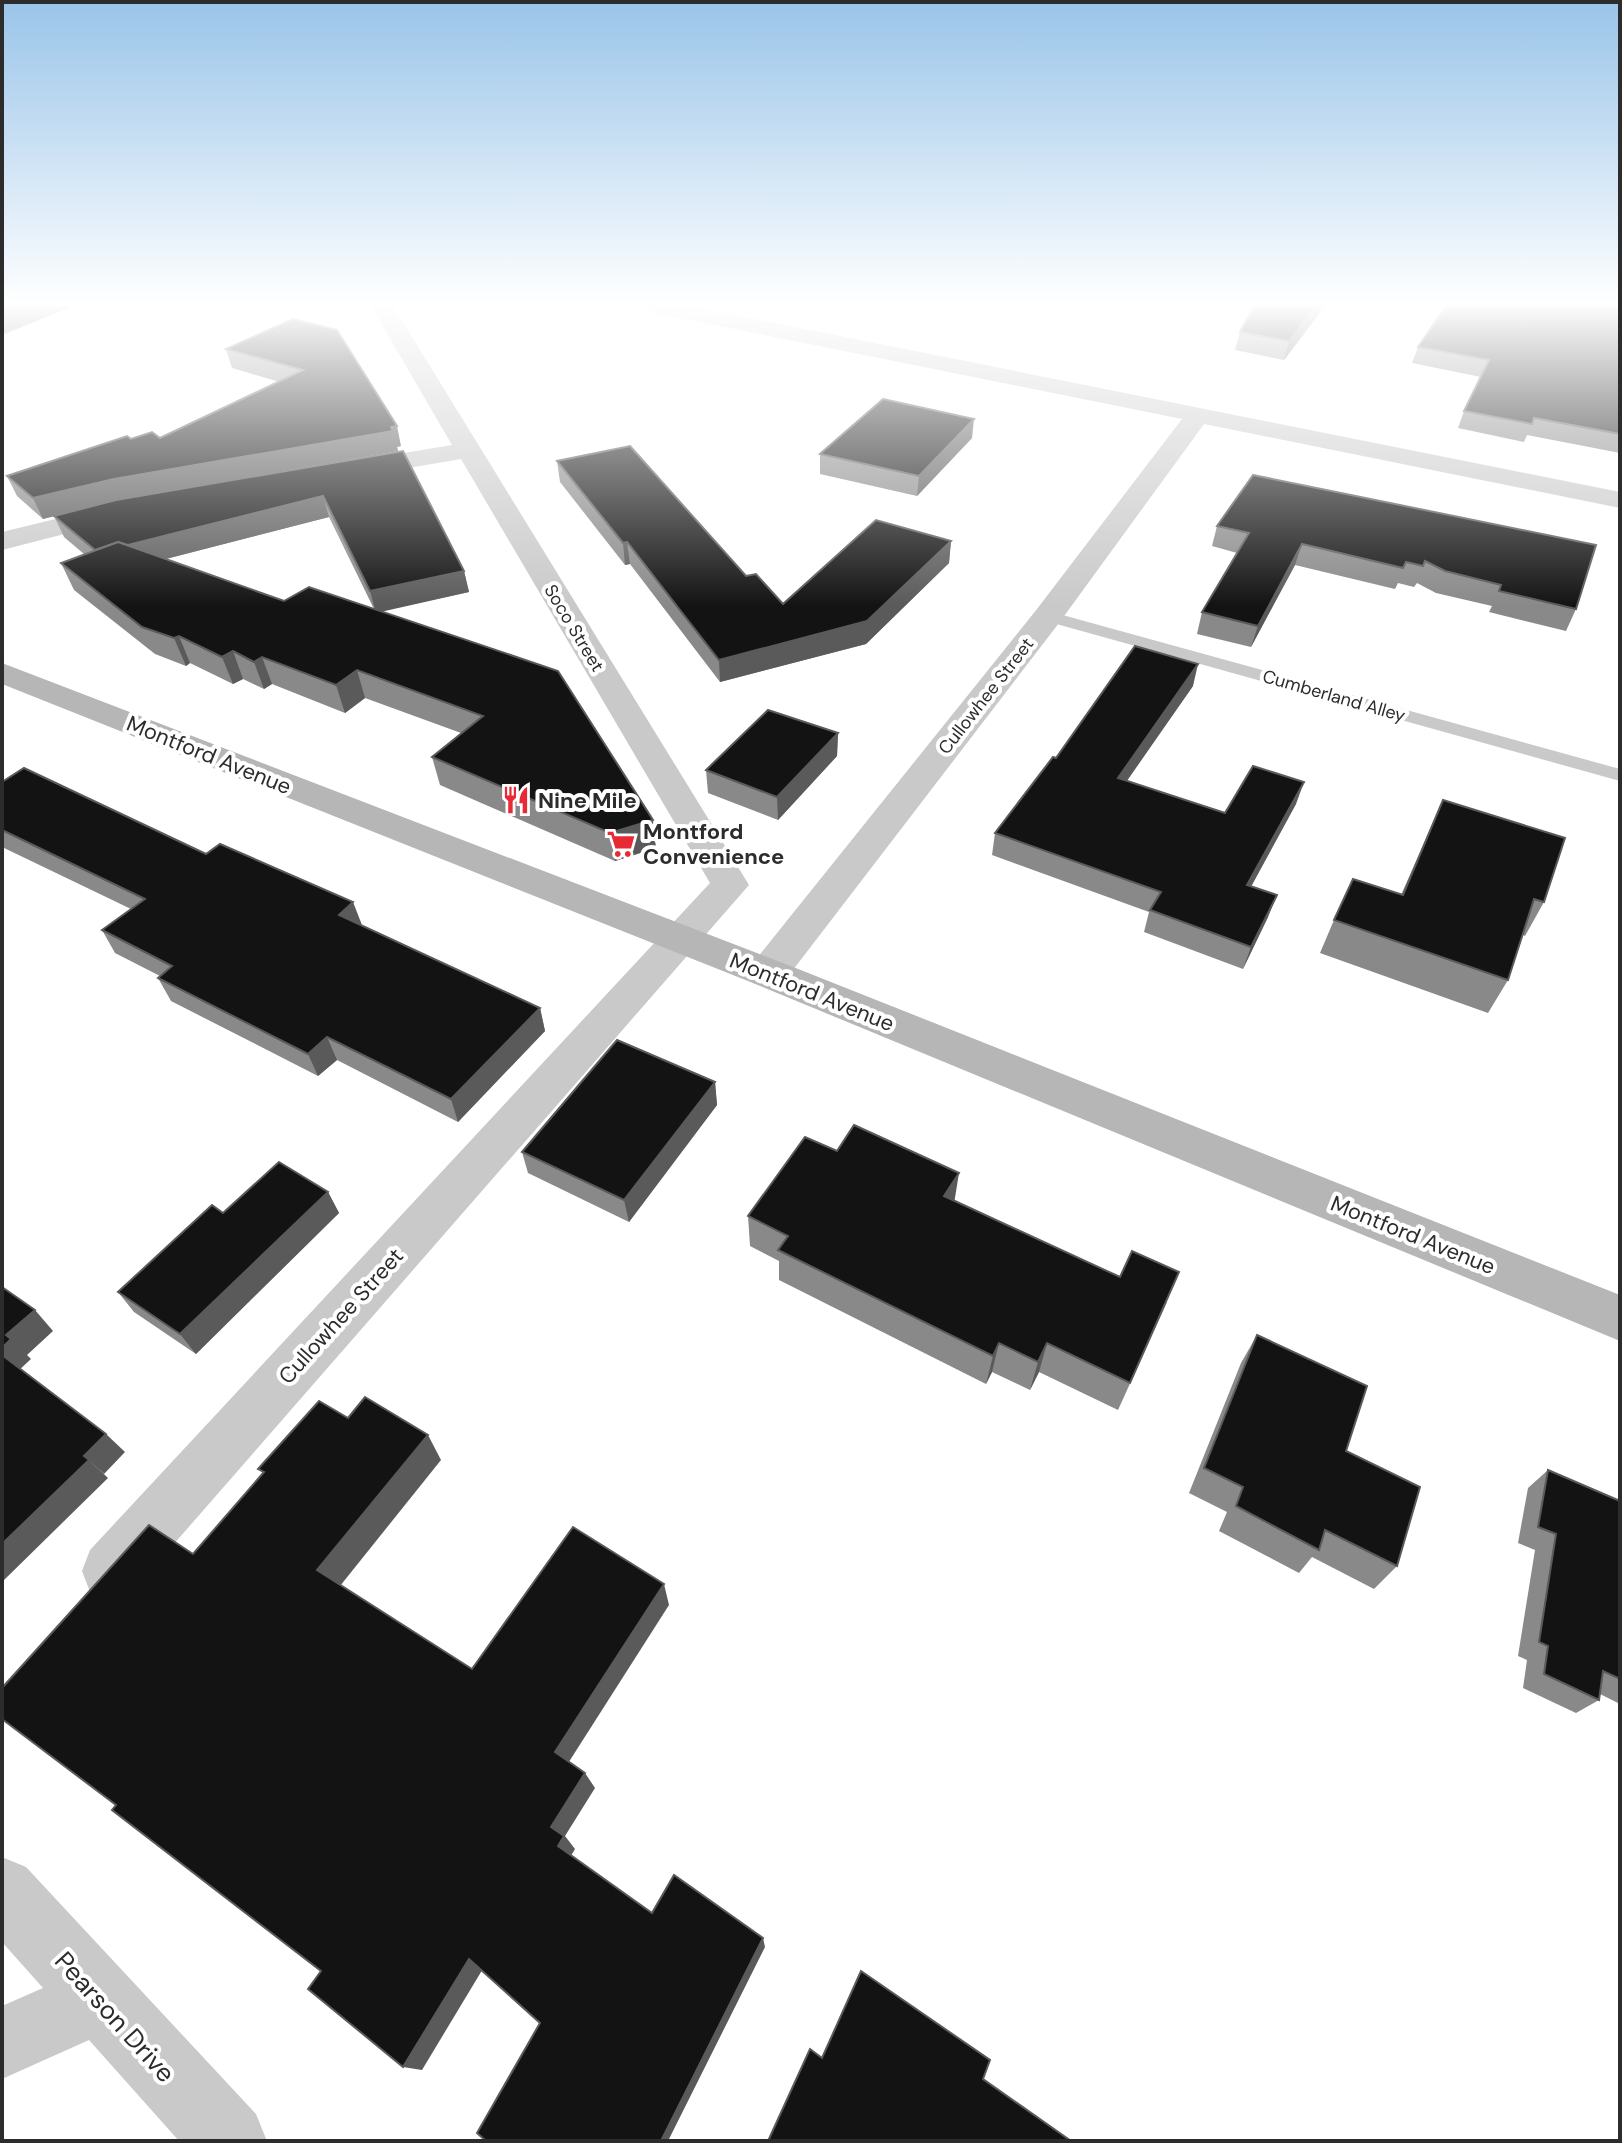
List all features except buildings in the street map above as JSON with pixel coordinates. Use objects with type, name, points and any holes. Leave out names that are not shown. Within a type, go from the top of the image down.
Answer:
[{"type":"street","name":"Soco Street","points":[[440,406],[730,885],[680,940]]},
{"type":"street","points":[[1158,406],[1620,500]]},
{"type":"street","name":"Cullowhee Street","points":[[768,973],[1048,616],[1199,414]]},
{"type":"street","points":[[326,474],[466,450]]},
{"type":"street","points":[[2,541],[138,508]]},
{"type":"street","name":"Montford Avenue","points":[[2,673],[768,973],[1620,1318]]},
{"type":"street","name":"Cullowhee Street","points":[[77,1609],[680,940]]},
{"type":"street","name":"Pearson Drive","points":[[2,1891],[229,2141]]},
{"type":"street","points":[[2,2043],[98,1999]]},
{"type":"lane","name":"Cumberland Alley","points":[[1048,616],[1620,775]]},
{"type":"place","name":"Nine Mile","points":[[516,800]]},
{"type":"place","name":"Montford Convenience","points":[[621,844]]}]
